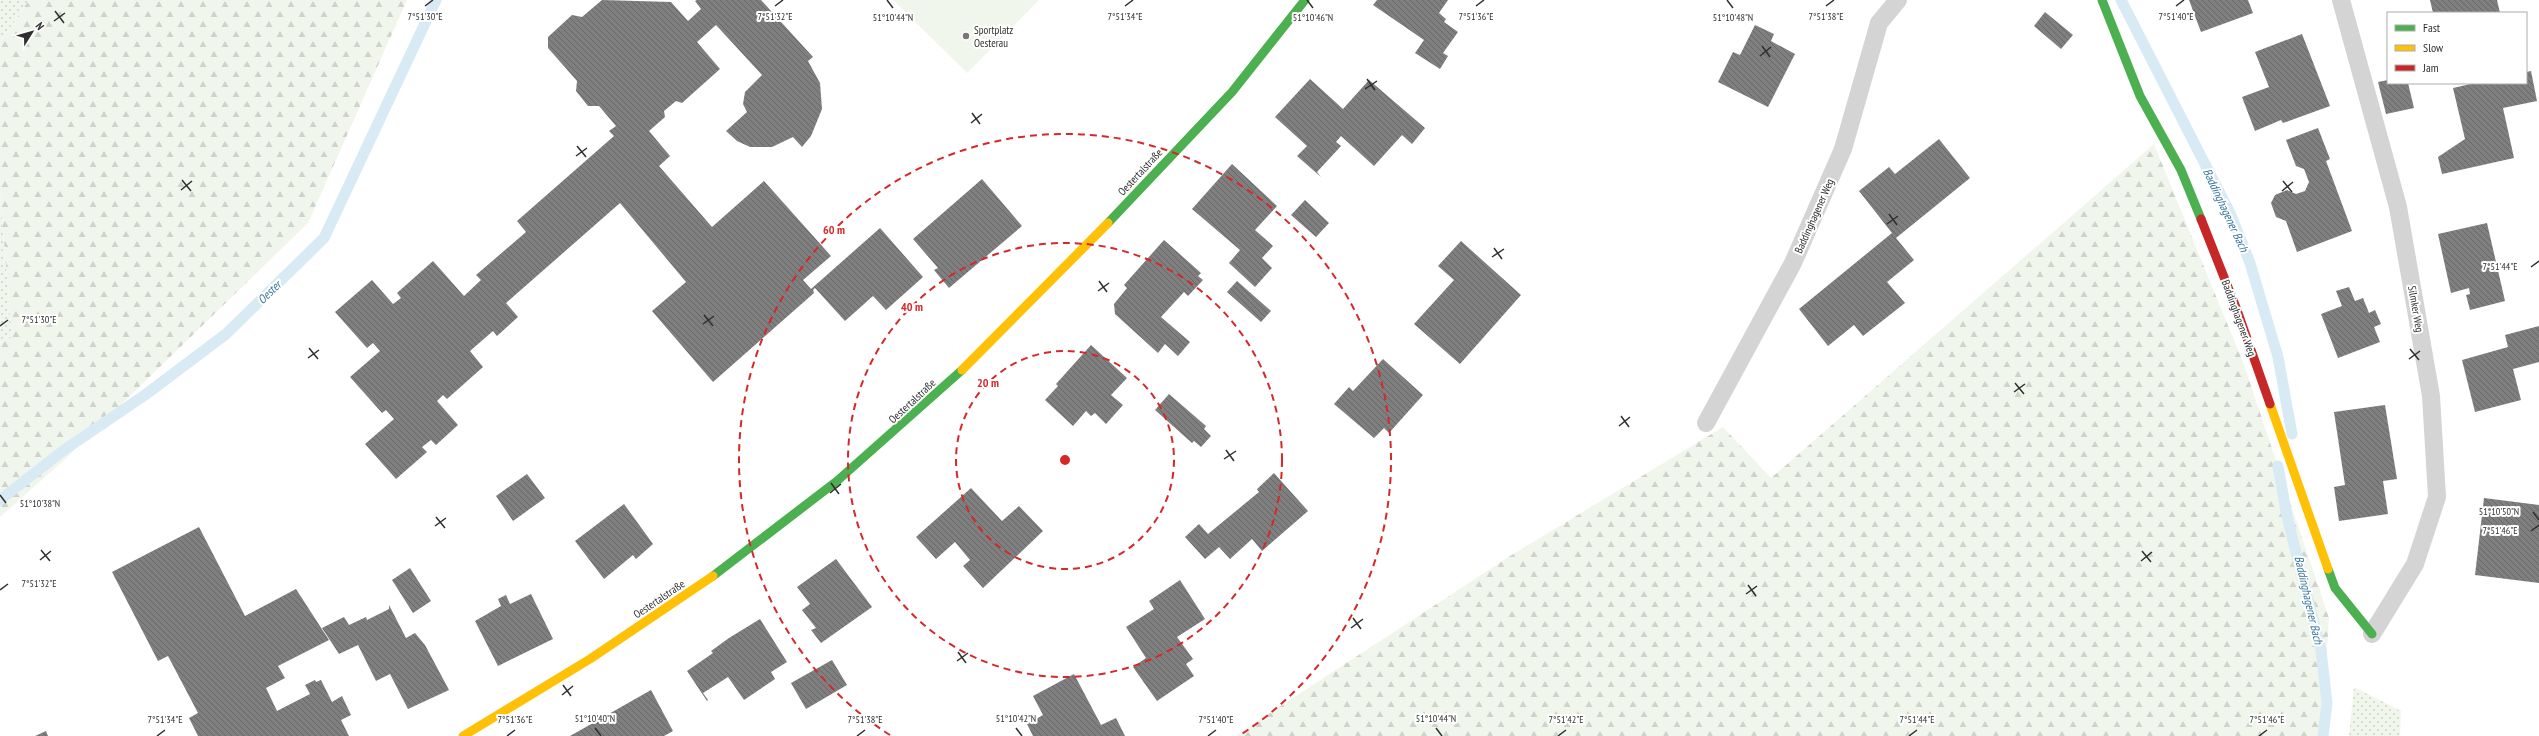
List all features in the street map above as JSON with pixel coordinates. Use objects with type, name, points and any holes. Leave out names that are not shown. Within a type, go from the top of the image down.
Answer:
[{"type":"main road","name":"Oestertalstraße","points":[[463,736],[547,686],[700,586],[792,517],[904,426],[1005,330],[1064,271],[1245,77],[1305,0]]},
{"type":"main road","name":"Baddinghagener Weg","points":[[2102,0],[2140,96],[2182,170],[2237,310],[2335,588],[2372,634]]},
{"type":"lane","name":"Baddinghagener Weg","points":[[1706,423],[1793,263],[1843,149],[1879,23],[1898,0]]},
{"type":"lane","name":"Silmker Weg","points":[[2341,0],[2398,207],[2431,396],[2436,497],[2415,564],[2372,634]]},
{"type":"green space","points":[[0,0],[29,0],[0,43]]},
{"type":"green space","points":[[29,0],[407,0],[308,223],[63,461],[0,517],[0,344],[12,337],[0,193],[0,43]]},
{"type":"green space","name":"Sportplatz Oesterau","points":[[893,0],[1039,0],[967,73]]},
{"type":"green space","points":[[2154,144],[2244,365],[2329,618],[2321,736],[1235,736],[1510,556],[1723,427],[1771,478]]},
{"type":"green space","points":[[0,193],[12,337],[0,344]]},
{"type":"green space","points":[[2354,687],[2401,711],[2400,736],[2349,736]]},
{"type":"building","points":[[602,0],[671,2],[688,21],[701,9],[695,1],[697,0],[761,0],[813,57],[808,61],[820,83],[822,109],[811,136],[802,147],[793,137],[772,147],[750,147],[737,141],[726,131],[747,112],[743,104],[745,92],[762,75],[716,25],[697,42],[720,69],[682,103],[676,101],[664,111],[665,117],[649,131],[670,156],[659,166],[712,227],[764,181],[831,256],[803,280],[811,289],[880,228],[923,277],[886,310],[873,296],[845,321],[815,288],[813,290],[814,293],[713,382],[652,311],[686,282],[620,203],[506,303],[518,317],[497,336],[493,331],[470,351],[483,367],[447,399],[443,395],[437,401],[458,425],[436,445],[431,440],[422,447],[427,452],[396,479],[365,444],[394,419],[386,410],[382,413],[350,377],[380,351],[373,343],[367,348],[335,312],[372,280],[393,304],[401,298],[397,293],[433,261],[464,296],[481,280],[476,275],[526,232],[517,221],[614,136],[609,131],[616,126],[599,106],[588,106],[576,91],[577,81],[548,48],[548,37],[572,15],[582,17]]},
{"type":"building","points":[[1377,0],[1448,0],[1439,13],[1446,19],[1444,22],[1458,32],[1443,53],[1448,56],[1440,69],[1415,53],[1424,40],[1373,5]]},
{"type":"building","points":[[2189,0],[2248,0],[2253,13],[2201,32]]},
{"type":"building","points":[[2430,0],[2497,0],[2500,12],[2433,12]]},
{"type":"building","points":[[2045,12],[2073,35],[2061,49],[2034,26]]},
{"type":"building","points":[[1755,25],[1774,34],[1771,41],[1795,54],[1768,107],[1718,82],[1733,52],[1740,55]]},
{"type":"building","points":[[2302,34],[2330,106],[2283,123],[2281,120],[2255,131],[2242,97],[2269,87],[2255,52]]},
{"type":"building","points":[[2531,71],[2537,101],[2503,108],[2514,158],[2442,174],[2438,157],[2465,139],[2453,88],[2471,84],[2527,84],[2527,72]]},
{"type":"building","points":[[1310,79],[1343,109],[1369,80],[1425,128],[1412,144],[1402,135],[1374,166],[1341,136],[1336,142],[1341,146],[1317,172],[1321,177],[1297,156],[1307,146],[1275,117]]},
{"type":"building","points":[[2387,80],[2387,84],[2408,84],[2414,108],[2386,114],[2378,82]]},
{"type":"building","points":[[2318,128],[2330,159],[2326,161],[2352,231],[2297,252],[2286,221],[2276,217],[2271,203],[2275,195],[2287,190],[2296,194],[2305,191],[2309,182],[2304,169],[2296,166],[2286,140]]},
{"type":"building","points":[[1939,139],[1970,178],[1896,238],[1914,260],[1887,282],[1905,303],[1863,336],[1854,325],[1828,346],[1799,309],[1892,233],[1859,191],[1889,167],[1895,174]]},
{"type":"building","points":[[1232,164],[1277,206],[1255,230],[1273,246],[1262,258],[1272,268],[1255,287],[1229,263],[1240,250],[1192,209]]},
{"type":"building","points":[[982,179],[1022,226],[949,288],[934,270],[938,268],[913,239]]},
{"type":"building","points":[[1305,200],[1329,223],[1316,237],[1291,215]]},
{"type":"building","points":[[2487,223],[2505,301],[2470,310],[2466,295],[2470,294],[2469,288],[2451,293],[2438,234]]},
{"type":"building","points":[[1164,240],[1201,273],[1198,276],[1203,280],[1188,296],[1184,292],[1161,317],[1190,342],[1178,356],[1165,344],[1158,353],[1115,314],[1114,304],[1127,288],[1124,285]]},
{"type":"building","points":[[1461,241],[1521,295],[1460,364],[1414,324],[1454,280],[1438,266]]},
{"type":"building","points":[[1237,281],[1271,311],[1261,322],[1227,292]]},
{"type":"building","points":[[2349,287],[2355,301],[2363,298],[2369,313],[2375,310],[2381,324],[2374,327],[2380,342],[2338,358],[2321,314],[2342,306],[2336,291]]},
{"type":"building","points":[[2539,326],[2539,362],[2513,369],[2521,400],[2475,412],[2462,360],[2508,347],[2505,335]]},
{"type":"building","points":[[1091,345],[1127,378],[1111,395],[1123,405],[1106,424],[1095,413],[1091,416],[1086,411],[1073,426],[1045,400],[1058,386],[1056,384]]},
{"type":"building","points":[[1383,359],[1423,395],[1389,433],[1384,428],[1374,438],[1334,404],[1349,387],[1353,391]]},
{"type":"building","points":[[1169,394],[1206,426],[1204,429],[1211,436],[1201,447],[1194,441],[1192,443],[1155,410]]},
{"type":"building","points":[[2385,405],[2397,479],[2383,481],[2388,514],[2339,521],[2334,487],[2345,485],[2334,412]]},
{"type":"building","points":[[1274,473],[1308,511],[1262,551],[1252,539],[1230,559],[1219,547],[1205,559],[1185,537],[1199,524],[1208,534],[1259,492],[1257,489]]},
{"type":"building","points":[[527,474],[545,498],[513,521],[496,496]]},
{"type":"building","points":[[971,488],[1002,521],[1019,506],[1043,531],[983,588],[963,566],[970,560],[955,542],[936,559],[916,537]]},
{"type":"building","points":[[2484,498],[2539,505],[2539,583],[2475,575]]},
{"type":"building","points":[[624,504],[653,544],[636,559],[633,555],[604,579],[575,541]]},
{"type":"building","points":[[199,527],[245,616],[296,589],[329,640],[278,666],[285,678],[266,688],[277,711],[310,694],[305,685],[315,680],[316,682],[321,680],[332,702],[342,696],[351,715],[341,720],[349,736],[198,736],[189,718],[198,713],[168,656],[158,661],[112,572]]},
{"type":"building","points":[[836,559],[872,607],[821,643],[811,630],[816,628],[802,610],[810,604],[797,587]]},
{"type":"building","points":[[410,568],[431,601],[413,613],[392,580]]},
{"type":"building","points":[[1180,580],[1205,619],[1177,637],[1193,659],[1186,664],[1194,676],[1157,701],[1133,667],[1146,658],[1126,627],[1154,609],[1149,601]]},
{"type":"building","points":[[531,594],[553,639],[498,666],[475,621],[501,606],[498,599],[506,595],[510,604]]},
{"type":"building","points":[[389,605],[406,638],[415,633],[425,645],[449,690],[408,709],[390,674],[376,681],[358,645],[339,654],[322,628],[344,617],[349,625],[366,617],[367,620],[389,609]]},
{"type":"building","points":[[760,619],[787,662],[771,672],[775,679],[744,700],[728,677],[703,693],[708,700],[707,701],[687,671],[713,653],[711,651],[729,638]]},
{"type":"building","points":[[832,660],[847,685],[806,709],[791,683]]},
{"type":"building","points":[[1074,674],[1101,725],[1116,718],[1125,736],[1033,736],[1027,724],[1043,715],[1033,696]]},
{"type":"building","points":[[651,690],[673,731],[664,736],[570,736]]},
{"type":"building","points":[[46,731],[48,736],[35,736]]},
{"type":"waterway","name":"Oester","points":[[0,500],[64,450],[145,395],[226,334],[324,238],[436,0]]},
{"type":"waterway","name":"Baddinghagener Bach","points":[[2121,0],[2230,213],[2250,263],[2278,357],[2292,434]]},
{"type":"waterway","name":"Baddinghagener Bach","points":[[2278,466],[2287,517],[2321,650],[2327,703],[2323,736]]},
{"type":"traffic: fast","points":[[1108,223],[1232,92],[1305,0]]},
{"type":"traffic: fast","points":[[2102,0],[2140,96],[2181,170],[2201,219]]},
{"type":"traffic: fast","points":[[713,576],[837,481],[962,370]]},
{"type":"traffic: fast","points":[[2328,569],[2335,588],[2372,634]]},
{"type":"traffic: slow","points":[[962,370],[1108,223]]},
{"type":"traffic: slow","points":[[2270,404],[2328,569]]},
{"type":"traffic: slow","points":[[463,736],[590,659],[713,576]]},
{"type":"traffic: jam","points":[[2201,219],[2237,310],[2270,404]]},
{"type":"place","name":"Sportplatz Oesterau","points":[[966,36]]}]
